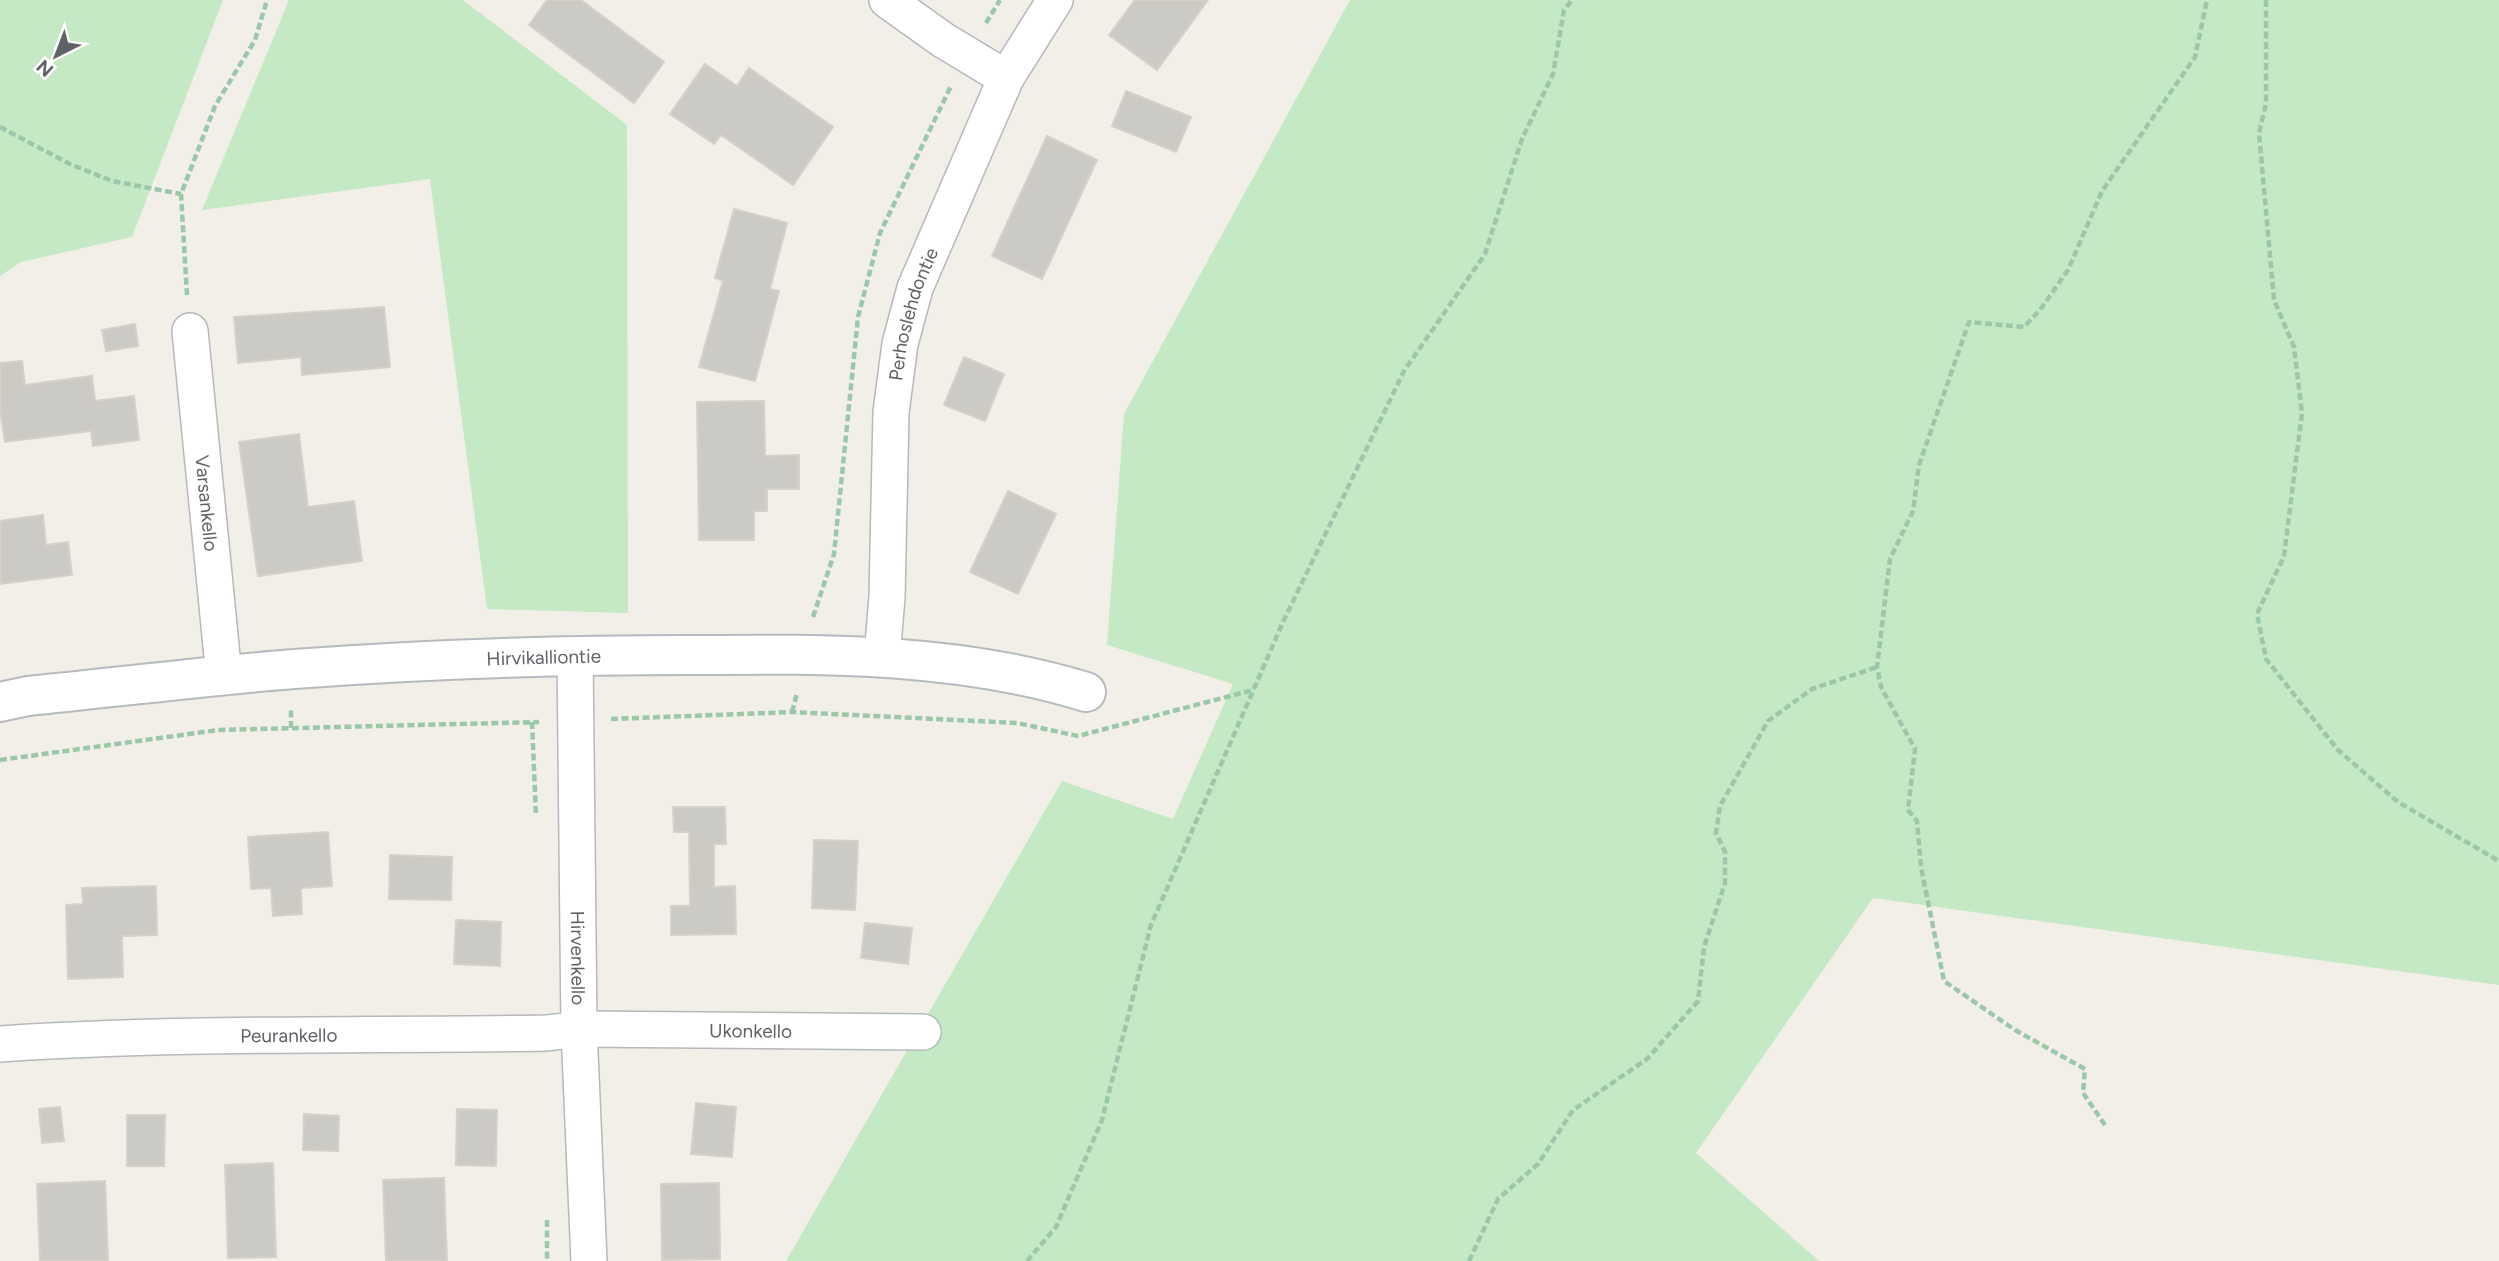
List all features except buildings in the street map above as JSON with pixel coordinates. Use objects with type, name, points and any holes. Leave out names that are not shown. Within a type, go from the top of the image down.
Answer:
[{"type":"street","points":[[887,0],[943,40],[1006,78]]},
{"type":"street","name":"Perhoslehdontie","points":[[882,657],[887,597],[891,412],[900,344],[915,288],[1006,78],[1055,0]]},
{"type":"street","name":"Varsankello","points":[[190,331],[224,676]]},
{"type":"street","name":"Hirvikalliontie","points":[[0,702],[29,696],[224,676],[421,661],[575,655],[882,657],[972,664],[1034,676],[1086,692]]},
{"type":"street","name":"Hirvenkello","points":[[575,655],[579,1029],[589,1261]]},
{"type":"street","name":"Ukonkello","points":[[579,1029],[923,1032]]},
{"type":"street","name":"Peurankello","points":[[0,1044],[125,1036],[338,1037],[547,1033],[579,1029]]},
{"type":"path","points":[[190,331],[181,194],[215,106],[255,40],[267,0]]},
{"type":"path","points":[[1027,1261],[1056,1227],[1102,1120],[1151,925],[1253,690],[1404,371],[1485,254],[1522,139],[1553,74],[1564,10],[1572,0]]},
{"type":"path","points":[[2105,1125],[2083,1093],[2085,1069],[2015,1030],[1944,981],[1921,867],[1917,821],[1908,810],[1915,749],[1881,687],[1877,667],[1890,559],[1913,511],[1919,465],[1969,323],[2024,327],[2040,310],[2068,270],[2102,191],[2195,57],[2207,0]]},
{"type":"path","points":[[2266,0],[2266,104],[2259,134],[2274,300],[2294,347],[2302,413],[2284,556],[2257,614],[2266,659],[2338,750],[2398,802],[2499,861]]},
{"type":"path","points":[[0,127],[70,164],[112,181],[181,194]]},
{"type":"path","points":[[1469,1261],[1498,1199],[1538,1164],[1573,1110],[1647,1059],[1698,1001],[1704,947],[1725,883],[1725,852],[1716,833],[1720,806],[1768,721],[1812,690],[1877,667]]},
{"type":"path","points":[[1078,736],[1253,690]]},
{"type":"green space","points":[[0,0],[223,0],[132,237],[21,262],[0,276]]},
{"type":"green space","points":[[289,0],[463,0],[627,125],[628,613],[487,609],[430,179],[202,210]]},
{"type":"green space","points":[[1350,0],[2499,0],[2499,985],[1873,898],[1696,1153],[1819,1261],[786,1261],[1062,781],[1173,819],[1233,684],[1107,645],[1124,414]]}]
